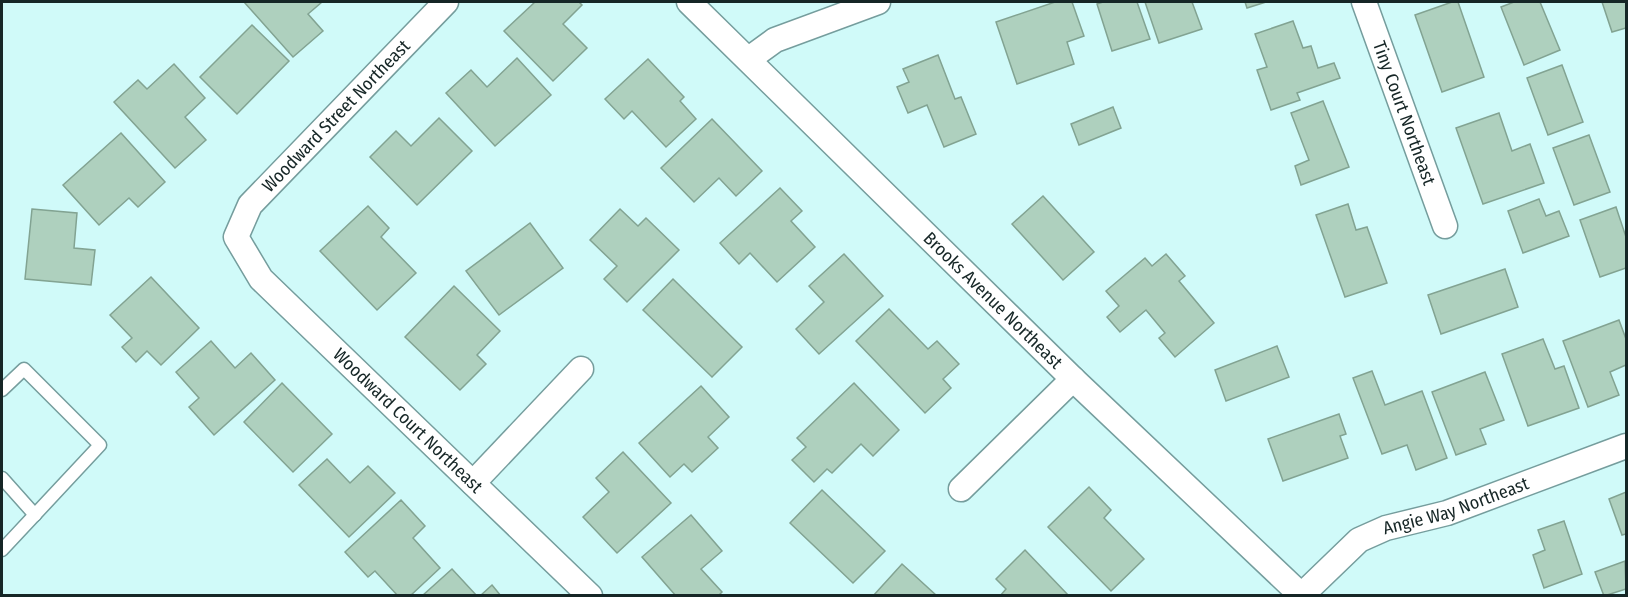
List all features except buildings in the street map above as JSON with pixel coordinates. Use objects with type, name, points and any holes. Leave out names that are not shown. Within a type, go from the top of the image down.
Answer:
[{"type":"street","name":"Woodward Street Northeast","points":[[236,237],[250,205],[446,2]]},
{"type":"street","name":"Brooks Avenue Northeast","points":[[689,2],[1073,379],[1302,595]]},
{"type":"street","points":[[749,59],[775,40],[878,2]]},
{"type":"street","name":"Tiny Court Northeast","points":[[1364,2],[1444,226]]},
{"type":"street","name":"Woodward Court Northeast","points":[[236,237],[261,279],[590,596]]},
{"type":"street","points":[[473,483],[580,369]]},
{"type":"street","points":[[961,489],[1073,379]]},
{"type":"street","name":"Angie Way Northeast","points":[[1302,595],[1359,540],[1403,523],[1447,513],[1626,446]]},
{"type":"lane","points":[[2,390],[24,369],[100,445],[2,550]]},
{"type":"lane","points":[[2,478],[35,515]]}]
